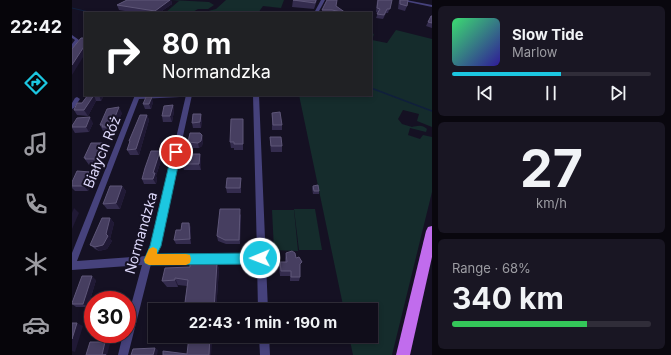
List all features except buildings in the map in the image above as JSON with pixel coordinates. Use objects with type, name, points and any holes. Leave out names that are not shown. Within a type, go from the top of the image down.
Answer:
[{"type":"main road","points":[[403,355],[432,231]]},
{"type":"street","points":[[317,12],[323,0]]},
{"type":"street","points":[[401,0],[432,6]]},
{"type":"street","points":[[72,47],[77,40],[74,37]]},
{"type":"street","name":"Białych Róż","points":[[72,265],[138,96]]},
{"type":"street","name":"Normandzka","points":[[123,355],[149,260],[155,246],[189,96]]},
{"type":"street","points":[[256,96],[262,303]]},
{"type":"street","points":[[72,107],[77,99]]},
{"type":"street","points":[[72,265],[149,260],[260,258]]},
{"type":"street","points":[[264,343],[264,355]]},
{"type":"green space","points":[[171,0],[209,2],[214,5],[208,9],[198,9],[193,12],[166,12],[179,1]]},
{"type":"green space","points":[[226,0],[284,0],[281,8],[263,6],[259,12],[205,12],[216,9]]},
{"type":"green space","points":[[396,30],[432,39],[432,127],[417,121],[419,114],[403,110],[398,119],[402,124],[412,127],[421,126],[427,129],[426,132],[410,128],[408,135],[420,139],[423,135],[432,137],[432,192],[392,355],[353,355],[350,343],[378,343],[378,303],[343,303],[299,96],[372,96],[372,40],[387,43]]},
{"type":"green space","points":[[294,209],[315,209],[322,250],[299,250]]},
{"type":"green space","points":[[272,210],[294,210],[298,251],[274,250]]},
{"type":"waterway","points":[[72,8],[89,12]]},
{"type":"waterway","points":[[372,88],[432,111]]},
{"type":"slow traffic","points":[[153,252],[149,260],[186,259]]},
{"type":"route","points":[[176,152],[155,246],[149,260],[260,258]]}]
